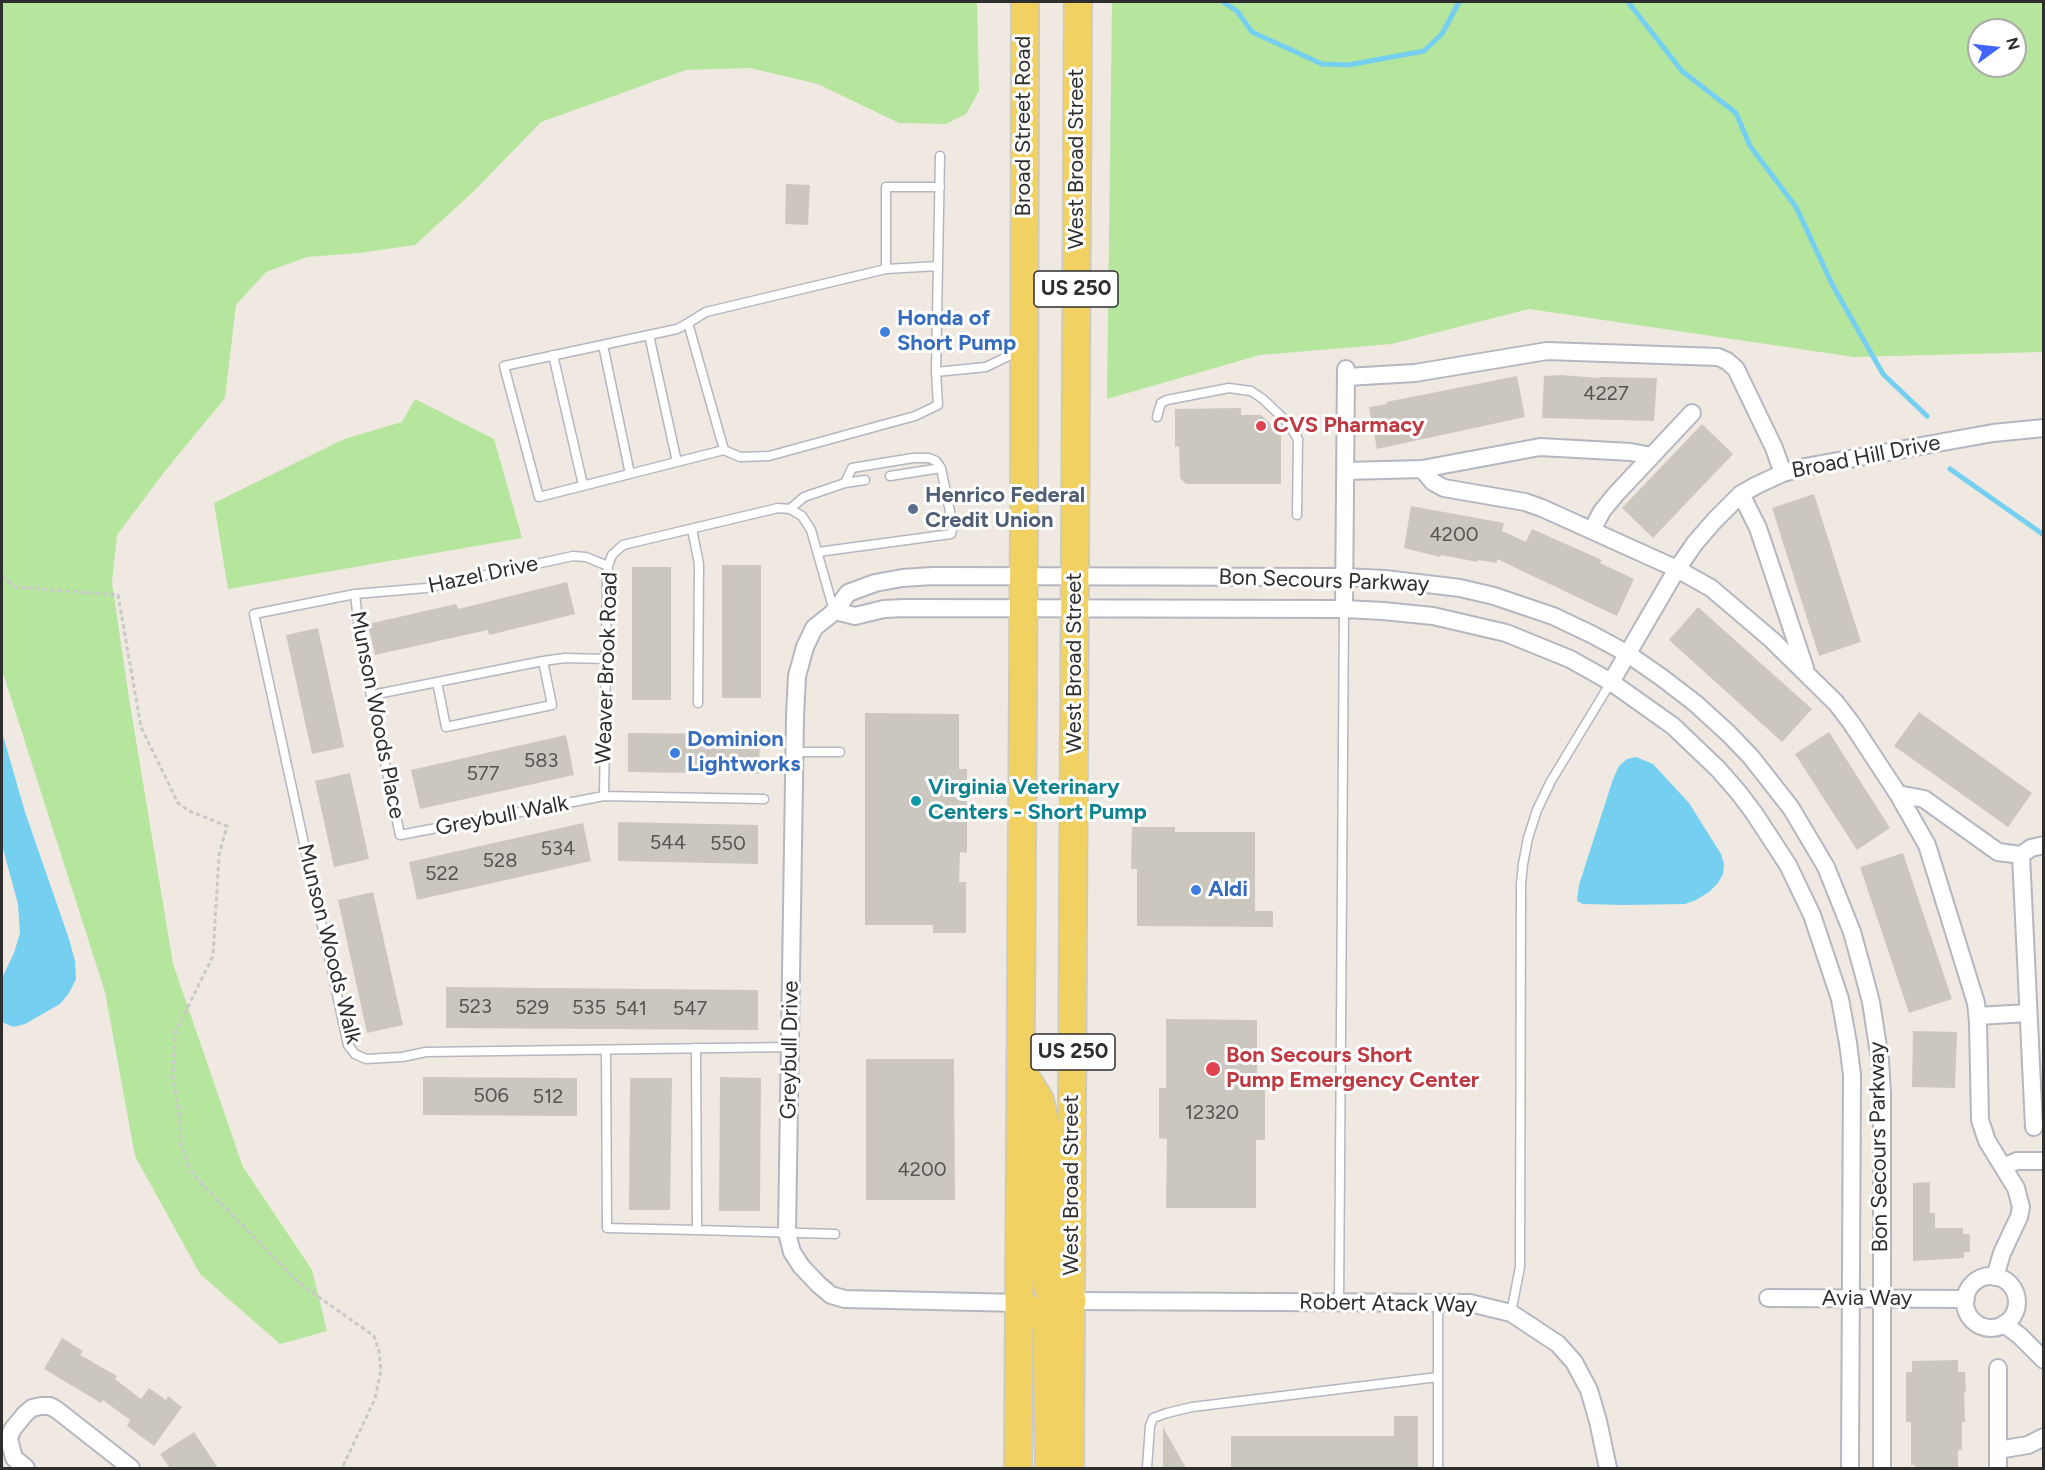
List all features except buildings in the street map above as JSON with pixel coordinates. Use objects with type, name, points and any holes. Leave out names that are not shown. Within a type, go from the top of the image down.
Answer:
[{"type":"main road","name":"Broad Street Road","points":[[1024,348],[1025,2]]},
{"type":"main road","name":"West Broad Street","points":[[1070,1468],[1078,2]]},
{"type":"main road","name":"US 250","points":[[1018,1468],[1024,348]]},
{"type":"main road","points":[[1021,1070],[1040,1100],[1045,1125],[1048,1288],[1053,1296],[1072,1301]]},
{"type":"main road","points":[[1020,1303],[1047,1320],[1050,1468]]},
{"type":"street","points":[[1344,609],[1346,373],[1415,373],[1547,351],[1718,357],[1736,369],[1774,448],[1783,473]]},
{"type":"street","points":[[1592,530],[1602,511],[1616,494],[1692,413]]},
{"type":"street","name":"Broad Hill Drive","points":[[1611,682],[1677,569],[1715,520],[1741,494],[1783,473],[1805,467],[1956,439],[2043,428]]},
{"type":"street","points":[[1346,471],[1422,469],[1540,447],[1632,452],[1651,456]]},
{"type":"street","points":[[1422,469],[1433,482],[1444,488],[1525,502],[1677,569],[1711,588],[1807,673],[1836,703],[1852,724],[1898,794],[1927,845],[1976,1002],[1980,1120],[1987,1141],[2016,1188],[2021,1207],[1995,1277]]},
{"type":"street","points":[[1741,494],[1758,528],[1807,673]]},
{"type":"street","name":"Greybull Drive","points":[[1020,1303],[844,1299],[831,1295],[801,1266],[792,1252],[787,1233],[794,752],[797,676],[805,647],[814,628],[835,612],[848,593],[875,584],[902,578],[933,576],[1023,576]]},
{"type":"street","name":"Bon Secours Parkway","points":[[1023,576],[1345,577],[1427,583],[1494,596],[1553,616],[1628,654],[1695,703],[1729,734],[1751,757],[1791,808],[1826,867],[1852,932],[1871,1002],[1879,1051],[1882,1093],[1882,1468]]},
{"type":"street","points":[[835,612],[855,616],[884,609],[905,608],[1024,608]]},
{"type":"street","name":"Bon Secours Parkway","points":[[1024,608],[1344,609],[1433,616],[1506,633],[1570,659],[1611,682],[1673,726],[1718,769],[1754,813],[1788,866],[1812,915],[1840,999],[1851,1075],[1850,1468]]},
{"type":"street","points":[[1898,794],[1924,799],[1990,848],[2008,855],[2021,855],[2031,848],[2043,845]]},
{"type":"street","points":[[2021,855],[2034,1127]]},
{"type":"street","points":[[1978,1016],[2028,1013]]},
{"type":"street","points":[[2003,1167],[2017,1161],[2043,1161]]},
{"type":"street","points":[[1995,1277],[2009,1283],[2016,1297],[2014,1312],[2004,1324],[1988,1328],[1974,1321],[1969,1315],[1966,1299],[1971,1286],[1976,1282],[1982,1278],[1995,1277]]},
{"type":"street","name":"Avia Way","points":[[1768,1298],[1966,1299]]},
{"type":"street","name":"Robert Atack Way","points":[[1072,1301],[1470,1303],[1511,1313],[1558,1344],[1574,1362],[1589,1390],[1608,1468]]},
{"type":"street","points":[[2004,1324],[2020,1336],[2043,1360]]},
{"type":"street","points":[[1998,1368],[1998,1468]]},
{"type":"street","points":[[26,1468],[14,1458],[9,1439],[12,1430],[32,1408],[50,1406],[130,1468]]},
{"type":"street","points":[[1998,1450],[2028,1445],[2043,1437]]},
{"type":"lane","points":[[938,267],[886,269],[706,312],[677,329],[504,366],[538,497],[724,450],[740,457],[769,456],[915,416],[938,405],[936,372],[940,187],[940,156]]},
{"type":"lane","points":[[886,269],[886,187],[940,187]]},
{"type":"lane","points":[[688,322],[724,450]]},
{"type":"lane","points":[[649,335],[677,462]]},
{"type":"lane","points":[[603,345],[630,474]]},
{"type":"lane","points":[[936,372],[986,367],[1024,348]]},
{"type":"lane","points":[[553,355],[583,485]]},
{"type":"lane","points":[[1157,417],[1161,403],[1167,400],[1229,388],[1251,391],[1263,399],[1287,422],[1298,439],[1297,515]]},
{"type":"lane","points":[[818,552],[951,534],[953,526],[941,468],[936,461],[929,458],[898,459],[852,468],[845,483]]},
{"type":"lane","points":[[890,476],[941,468]]},
{"type":"lane","points":[[835,612],[812,530],[802,516],[790,509],[804,497],[845,483],[865,480]]},
{"type":"lane","name":"Weaver Brook Road","points":[[604,796],[608,566],[612,555],[623,545],[778,508],[790,509]]},
{"type":"lane","points":[[692,529],[699,564],[698,703]]},
{"type":"lane","name":"Hazel Drive","points":[[355,594],[426,588],[573,556],[586,557],[608,566]]},
{"type":"lane","name":"Munson Woods Place","points":[[355,594],[361,647],[400,836]]},
{"type":"lane","name":"Munson Woods Walk","points":[[355,594],[254,614],[348,1045],[356,1054],[366,1059],[402,1057],[426,1052],[790,1047]]},
{"type":"lane","points":[[1339,1302],[1344,609]]},
{"type":"lane","points":[[372,695],[543,661],[565,658],[606,659]]},
{"type":"lane","points":[[437,682],[446,727],[457,725],[552,705],[543,661]]},
{"type":"lane","points":[[1511,1313],[1520,1268],[1521,884],[1523,864],[1537,810],[1551,781],[1611,682]]},
{"type":"lane","points":[[794,752],[840,752]]},
{"type":"lane","name":"Greybull Walk","points":[[400,836],[604,796],[764,799]]},
{"type":"lane","points":[[696,1048],[698,1230]]},
{"type":"lane","points":[[606,1050],[607,1228],[835,1234]]},
{"type":"lane","points":[[1438,1303],[1438,1468]]},
{"type":"lane","points":[[1147,1468],[1150,1426],[1153,1418],[1167,1413],[1192,1407],[1438,1377]]},
{"type":"path","points":[[2,576],[15,587],[118,595],[141,727],[178,803],[227,826],[219,855],[213,956],[175,1033],[173,1076],[180,1120],[181,1144],[189,1168],[199,1181],[299,1283],[374,1336],[379,1351],[381,1370],[375,1399],[342,1468]]},
{"type":"green space","points":[[2,2],[977,2],[979,91],[966,114],[946,124],[899,123],[818,84],[750,68],[686,70],[541,122],[474,191],[415,245],[307,257],[266,272],[236,305],[225,398],[165,471],[117,535],[112,582],[173,964],[243,1167],[312,1270],[327,1331],[280,1344],[200,1274],[135,1156],[105,992],[2,670]]},
{"type":"green space","points":[[1112,2],[2043,2],[2043,352],[1854,357],[1529,309],[1391,344],[1260,355],[1107,399]]},
{"type":"green space","points":[[415,399],[494,439],[522,538],[228,589],[214,503],[344,439],[402,422]]},
{"type":"water","points":[[2,732],[25,812],[69,939],[75,961],[76,979],[60,1004],[25,1024],[13,1027],[2,1022],[2,978],[14,953],[20,933],[18,904],[2,845]]},
{"type":"water","points":[[1636,757],[1653,764],[1689,803],[1721,854],[1724,864],[1723,874],[1709,892],[1685,904],[1583,904],[1577,901],[1579,885],[1613,779],[1619,766],[1627,759]]},
{"type":"waterway","points":[[1223,2],[1237,11],[1252,32],[1322,64],[1348,65],[1424,51],[1442,34],[1459,2]]},
{"type":"waterway","points":[[1628,2],[1682,71],[1736,113],[1750,146],[1796,207],[1833,286],[1883,374],[1927,416]]},
{"type":"waterway","points":[[1950,469],[2044,535]]},
{"type":"place","name":"Honda of Short Pump","points":[[885,332]]},
{"type":"place","name":"CVS Pharmacy","points":[[1261,426]]},
{"type":"place","name":"Henrico Federal Credit Union","points":[[913,509]]},
{"type":"place","name":"Dominion Lightworks","points":[[675,753]]},
{"type":"place","name":"Virginia Veterinary Centers - Short Pump","points":[[916,801]]},
{"type":"place","name":"Aldi","points":[[1196,890]]},
{"type":"place","name":"Bon Secours Short Pump Emergency Center","points":[[1213,1069]]}]
